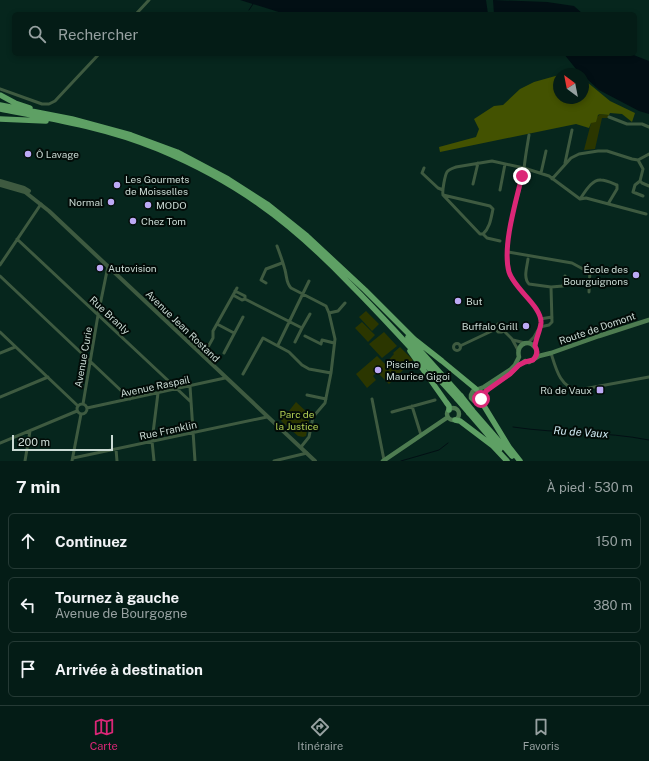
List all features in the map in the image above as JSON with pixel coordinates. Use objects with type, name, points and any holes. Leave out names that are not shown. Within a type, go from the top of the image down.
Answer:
[{"type":"highway","points":[[0,92],[15,103],[30,108],[34,112]]},
{"type":"highway","points":[[0,106],[86,122],[131,134],[165,147],[202,164],[247,190],[307,236],[414,339],[477,390]]},
{"type":"highway","points":[[0,110],[100,130],[141,143],[171,155],[225,182],[260,205],[296,232],[365,298],[516,461]]},
{"type":"highway","points":[[0,119],[42,121],[84,129],[128,140],[171,155]]},
{"type":"highway","points":[[332,260],[394,322],[459,398]]},
{"type":"highway","points":[[365,298],[411,352],[449,406],[449,410]]},
{"type":"highway","points":[[482,398],[484,406],[520,461]]},
{"type":"highway","points":[[471,411],[510,461]]},
{"type":"highway","points":[[456,420],[460,421],[493,446],[507,461]]},
{"type":"main road","name":"Route de Domont","points":[[535,358],[649,320]]},
{"type":"main road","points":[[457,410],[471,398],[472,392],[484,387],[515,365],[519,357],[518,350],[520,346],[527,343],[536,348],[535,358],[529,362],[519,365],[510,374],[489,388],[482,398],[476,401],[471,398]]},
{"type":"main road","name":"Route de Domont","points":[[536,348],[542,352],[551,353]]},
{"type":"main road","points":[[519,357],[525,362]]},
{"type":"main road","points":[[477,390],[482,393],[482,398]]},
{"type":"main road","points":[[448,417],[447,413],[449,410],[454,408],[457,410]]},
{"type":"main road","points":[[448,417],[451,420],[456,420],[459,416],[457,410]]},
{"type":"main road","points":[[384,461],[448,417]]},
{"type":"street","points":[[138,12],[149,0]]},
{"type":"street","points":[[0,92],[42,104],[52,103],[56,101],[97,56]]},
{"type":"street","points":[[609,117],[627,124],[642,124],[649,127]]},
{"type":"street","points":[[565,165],[572,130]]},
{"type":"street","points":[[529,136],[524,160],[524,168],[515,206],[508,252],[508,267],[512,278],[530,301],[540,319],[536,348]]},
{"type":"street","points":[[541,173],[546,151]]},
{"type":"street","points":[[552,179],[571,158],[579,154],[598,151],[615,153],[638,160],[649,154]]},
{"type":"street","points":[[638,160],[643,169],[640,181],[635,185],[633,192],[643,196]]},
{"type":"street","points":[[500,241],[487,238],[483,234],[480,234],[443,195],[447,172],[450,169],[492,161],[524,168],[541,173],[580,198],[586,198],[646,214]]},
{"type":"street","points":[[473,184],[478,163]]},
{"type":"street","points":[[500,190],[506,164]]},
{"type":"street","points":[[424,168],[422,173],[438,188],[443,190]]},
{"type":"street","points":[[580,198],[595,181],[601,180],[617,185],[617,189],[608,204]]},
{"type":"street","name":"Avenue Jean Rostand","points":[[0,181],[24,188],[315,461]]},
{"type":"street","points":[[640,181],[648,185]]},
{"type":"street","name":"Avenue Jean Rostand","points":[[0,185],[24,191],[40,203]]},
{"type":"street","points":[[443,195],[490,206],[492,209],[488,229],[483,234]]},
{"type":"street","points":[[0,265],[40,203]]},
{"type":"street","name":"Rue Branly","points":[[17,239],[191,402]]},
{"type":"street","points":[[277,246],[288,285],[326,306],[334,333],[331,374],[325,403],[313,417],[309,438],[301,447]]},
{"type":"street","points":[[508,252],[572,263],[583,269],[590,270],[589,292]]},
{"type":"street","points":[[528,259],[526,281],[529,284],[551,287],[563,286],[565,276]]},
{"type":"street","points":[[266,283],[261,280],[266,269],[282,263]]},
{"type":"street","name":"Avenue Curie","points":[[83,404],[108,266]]},
{"type":"street","points":[[0,276],[130,400]]},
{"type":"street","points":[[278,345],[310,281]]},
{"type":"street","points":[[512,339],[518,342],[527,343],[534,337],[540,327],[551,324],[551,287]]},
{"type":"street","points":[[203,356],[213,338],[213,331],[216,324],[236,290],[245,296],[245,299]]},
{"type":"street","points":[[233,295],[242,300],[245,299],[302,328]]},
{"type":"street","points":[[329,313],[338,311],[345,303]]},
{"type":"street","points":[[295,342],[310,314]]},
{"type":"street","points":[[224,353],[243,316]]},
{"type":"street","points":[[540,319],[552,317]]},
{"type":"street","points":[[460,346],[496,329],[497,324],[501,323],[504,326],[504,331],[512,339],[518,350]]},
{"type":"street","points":[[216,324],[234,333]]},
{"type":"street","points":[[496,329],[500,332],[504,331]]},
{"type":"street","points":[[0,332],[78,406]]},
{"type":"street","points":[[305,336],[321,344],[322,340],[334,342]]},
{"type":"street","points":[[243,374],[263,338],[289,352],[302,365],[309,369],[331,374]]},
{"type":"street","points":[[0,353],[15,347]]},
{"type":"street","points":[[551,353],[555,367],[561,379],[571,389],[578,390],[649,377]]},
{"type":"street","points":[[0,396],[48,377]]},
{"type":"street","name":"Avenue Raspail","points":[[87,408],[130,400],[226,378]]},
{"type":"street","points":[[190,386],[195,461]]},
{"type":"street","points":[[154,461],[152,441],[158,393]]},
{"type":"street","points":[[307,395],[326,399]]},
{"type":"street","points":[[372,399],[384,461]]},
{"type":"street","points":[[392,412],[435,400]]},
{"type":"street","points":[[72,460],[81,414],[85,412],[87,408],[83,404],[78,406]]},
{"type":"street","points":[[77,411],[78,406]]},
{"type":"street","points":[[412,406],[421,435]]},
{"type":"street","points":[[77,411],[81,414]]},
{"type":"street","points":[[0,443],[77,411]]},
{"type":"street","name":"Rue Franklin","points":[[72,460],[152,441],[267,417]]},
{"type":"street","points":[[25,461],[30,431]]},
{"type":"street","points":[[116,449],[116,461]]},
{"type":"street","points":[[274,461],[307,453]]},
{"type":"green space","points":[[553,77],[553,104],[589,104],[589,84],[610,101],[635,113],[632,122],[622,114],[600,114],[598,115],[596,122],[591,123],[589,128],[576,124],[440,152],[439,147],[476,137],[479,129],[474,119],[494,106],[503,105],[520,89],[534,82]]},
{"type":"green space","points":[[600,114],[609,115],[608,118],[602,118],[595,149],[584,150],[591,123]]},
{"type":"green space","points":[[366,311],[379,324],[372,331],[359,317]]},
{"type":"green space","points":[[362,322],[375,335],[368,342],[355,328]]},
{"type":"green space","points":[[384,332],[397,346],[382,358],[369,344]]},
{"type":"green space","name":"Piscine Maurice Gigoi","points":[[400,347],[413,360],[389,384],[377,372],[373,376],[376,380],[367,388],[356,374],[377,356],[385,364],[394,354],[393,353]]},
{"type":"green space","name":"Parc de la Justice","points":[[296,402],[310,415],[306,436],[303,437],[298,436],[281,421]]},
{"type":"shaded area","points":[[240,0],[486,0],[488,12],[279,12]]},
{"type":"shaded area","points":[[493,0],[547,2],[574,6],[581,12],[494,12]]},
{"type":"shaded area","points":[[566,56],[636,56],[649,61],[649,114],[639,111],[599,90],[589,81],[589,68],[575,68]]},
{"type":"waterway","points":[[249,10],[253,4]]},
{"type":"waterway","name":"Ru de Vaux","points":[[513,427],[547,431],[615,435],[649,440]]},
{"type":"waterway","name":"Ru de Vaux","points":[[401,461],[439,450],[448,443]]},
{"type":"place","name":"Ô Lavage","points":[[28,154]]},
{"type":"place","name":"Les Gourmets de Moisselles","points":[[117,185]]},
{"type":"place","name":"Normal","points":[[111,202]]},
{"type":"place","name":"MODO","points":[[148,205]]},
{"type":"place","name":"Chez Tom","points":[[133,221]]},
{"type":"place","name":"Autovision","points":[[100,268]]},
{"type":"place","name":"École des Bourguignons","points":[[636,275]]},
{"type":"place","name":"But","points":[[458,301]]},
{"type":"place","name":"Buffalo Grill","points":[[526,326]]},
{"type":"place","name":"Piscine Maurice Gigoi","points":[[378,370]]},
{"type":"place","name":"Rû de Vaux","points":[[600,390]]},
{"type":"route","points":[[481,399],[489,388],[514,371],[519,365],[533,360],[537,355],[535,346],[541,321],[530,301],[514,282],[508,267],[511,226],[522,176]]}]
